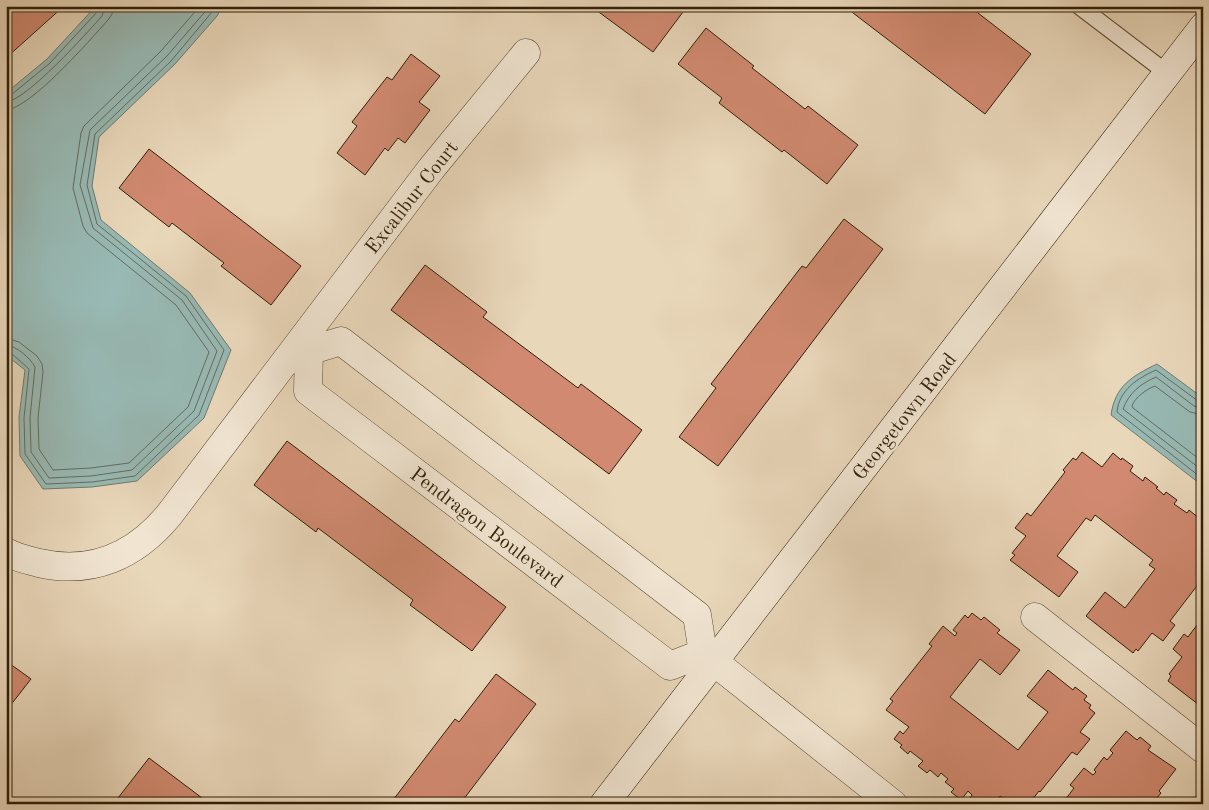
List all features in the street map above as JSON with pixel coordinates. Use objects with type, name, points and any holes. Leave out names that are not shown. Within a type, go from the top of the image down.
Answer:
[{"type":"street","name":"Georgetown Road","points":[[604,804],[708,657],[1203,27]]},
{"type":"street","name":"Excalibur Court","points":[[304,347],[431,169],[526,53]]},
{"type":"street","points":[[6,552],[23,559],[62,567],[102,562],[129,550],[150,536],[169,516],[304,347],[341,341],[697,615],[708,657],[893,804]]},
{"type":"street","name":"Pendragon Boulevard","points":[[304,347],[308,391],[670,666],[708,657]]},
{"type":"street","points":[[1034,617],[1203,749]]},
{"type":"lane","points":[[1079,6],[1167,73]]},
{"type":"water","points":[[96,6],[223,6],[217,16],[175,64],[99,137],[92,186],[101,220],[190,293],[231,350],[204,418],[137,481],[92,487],[43,489],[20,456],[19,417],[25,370],[6,355],[6,93],[47,59]]},
{"type":"water","points":[[1157,364],[1203,398],[1203,486],[1111,415],[1116,396],[1126,383]]},
{"type":"building","points":[[6,6],[64,6],[6,58]]},
{"type":"building","points":[[599,6],[684,6],[686,8],[653,52],[596,10]]},
{"type":"building","points":[[844,6],[969,6],[1031,54],[985,114]]},
{"type":"building","points":[[706,28],[754,66],[752,68],[805,109],[808,106],[858,145],[827,184],[719,103],[722,98],[678,64]]},
{"type":"building","points":[[411,54],[440,76],[419,102],[430,110],[405,143],[398,138],[388,151],[385,148],[365,175],[337,153],[357,126],[352,122],[387,77],[392,80]]},
{"type":"building","points":[[149,149],[301,266],[271,305],[221,266],[224,263],[172,223],[169,227],[119,188]]},
{"type":"building","points":[[844,219],[883,249],[718,466],[679,437],[716,388],[711,384],[802,266],[806,268]]},
{"type":"building","points":[[425,265],[487,312],[483,317],[578,388],[581,384],[642,430],[609,474],[391,310]]},
{"type":"building","points":[[287,441],[506,607],[472,651],[410,605],[413,600],[318,528],[316,532],[254,485]]},
{"type":"building","points":[[1082,452],[1102,467],[1113,453],[1121,460],[1122,458],[1133,466],[1130,471],[1143,481],[1145,477],[1158,487],[1156,488],[1164,495],[1166,492],[1177,500],[1174,504],[1187,513],[1189,510],[1203,524],[1203,535],[1198,541],[1203,545],[1203,578],[1170,621],[1175,625],[1163,641],[1152,633],[1138,651],[1136,649],[1133,653],[1086,616],[1105,592],[1125,608],[1155,569],[1149,565],[1153,560],[1095,515],[1091,521],[1086,518],[1057,556],[1078,572],[1059,597],[1010,560],[1015,555],[1012,553],[1026,536],[1015,528],[1027,513],[1031,516],[1065,472],[1063,470],[1073,458],[1076,460]]},
{"type":"building","points":[[972,613],[981,620],[984,617],[1000,630],[997,633],[1020,650],[1000,675],[980,659],[950,697],[1018,750],[1048,712],[1027,696],[1048,670],[1073,690],[1075,687],[1087,696],[1084,700],[1091,705],[1089,708],[1095,713],[1080,732],[1090,739],[1077,755],[1072,752],[1029,804],[1010,804],[1000,796],[996,804],[977,804],[970,798],[972,795],[968,791],[961,800],[951,792],[954,789],[945,782],[948,779],[941,773],[938,777],[930,770],[927,773],[918,766],[923,761],[910,751],[908,754],[900,747],[902,745],[894,739],[900,731],[903,734],[909,727],[886,710],[893,701],[890,699],[932,646],[929,644],[943,626],[955,636],[957,633],[953,630],[965,615],[968,618]]},
{"type":"building","points":[[1203,617],[1203,708],[1168,681],[1171,676],[1169,674],[1182,657],[1173,649],[1184,634],[1188,637]]},
{"type":"building","points":[[6,661],[31,679],[6,711]]},
{"type":"building","points":[[496,674],[536,704],[460,804],[390,804],[455,719],[459,722]]},
{"type":"building","points":[[1126,731],[1137,740],[1140,737],[1151,746],[1148,750],[1176,769],[1159,791],[1161,793],[1152,804],[1125,804],[1120,800],[1117,804],[1062,804],[1074,788],[1070,785],[1084,768],[1093,775],[1096,772],[1094,770],[1104,757],[1107,760],[1113,753],[1110,750]]},
{"type":"building","points":[[149,758],[210,804],[126,804],[118,798]]},
{"type":"building","points":[[1202,790],[1203,804],[1191,804]]}]
